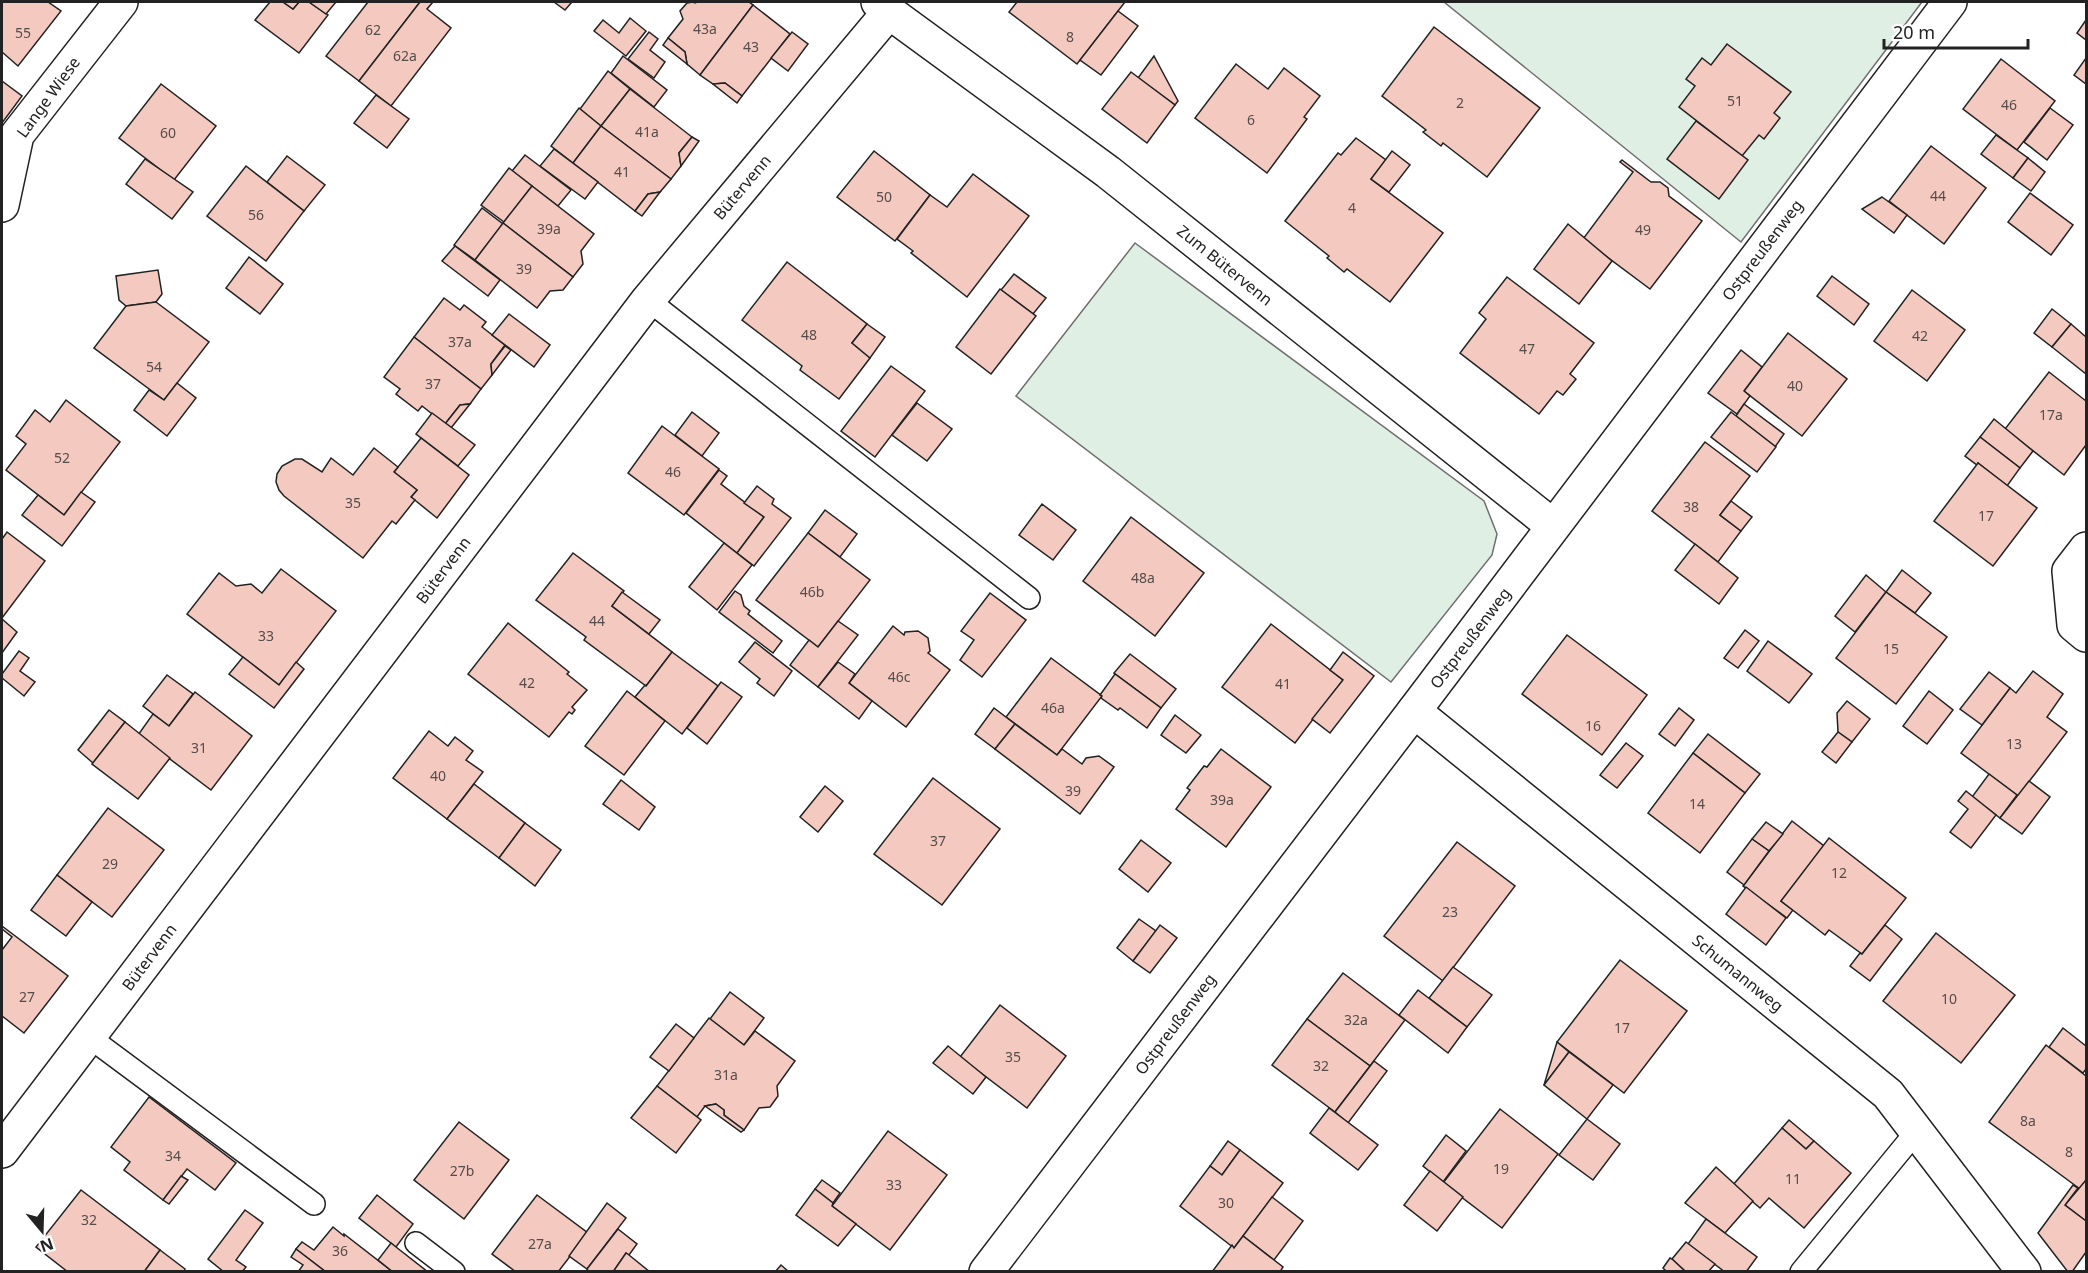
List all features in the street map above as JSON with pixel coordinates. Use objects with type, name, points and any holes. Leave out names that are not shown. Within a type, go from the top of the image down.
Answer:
[{"type":"street","name":"Lange Wiese","points":[[2,205],[17,135],[121,2]]},
{"type":"street","name":"Ostpreußenweg","points":[[986,1272],[1950,2]]},
{"type":"street","name":"Zum Bütervenn","points":[[884,7],[1108,172],[1553,526]]},
{"type":"street","name":"Bütervenn","points":[[2,1151],[648,300],[884,7]]},
{"type":"street","points":[[2086,549],[2069,571],[2074,625],[2086,635]]},
{"type":"street","name":"Schumannweg","points":[[1414,711],[1888,1094],[2024,1272]]},
{"type":"lane","points":[[648,300],[1029,598]]},
{"type":"lane","points":[[89,1037],[314,1204]]},
{"type":"lane","points":[[1801,1272],[1916,1132]]},
{"type":"lane","points":[[416,1243],[454,1272]]},
{"type":"green space","points":[[1444,2],[1922,2],[1741,242]]},
{"type":"green space","points":[[1135,243],[1484,501],[1497,534],[1492,555],[1391,682],[1016,396]]},
{"type":"building","points":[[2,2],[48,2],[61,11],[18,66],[2,52]]},
{"type":"building","points":[[270,2],[283,2],[293,9],[299,2],[309,2],[328,15],[299,53],[255,20]]},
{"type":"building","points":[[283,2],[299,2],[293,9]]},
{"type":"building","points":[[309,2],[336,2],[326,14]]},
{"type":"building","points":[[368,2],[420,2],[359,81],[326,56]]},
{"type":"building","points":[[420,2],[433,2],[427,9],[451,28],[391,106],[359,81]]},
{"type":"building","points":[[554,2],[572,2],[565,10]]},
{"type":"building","points":[[749,2],[753,5],[700,75],[687,64],[685,52],[668,38],[683,19],[680,11],[687,3]]},
{"type":"building","points":[[1017,2],[1125,2],[1077,64],[1009,12]]},
{"type":"building","points":[[753,5],[790,34],[742,96],[725,83],[713,84],[700,75]]},
{"type":"building","points":[[1118,11],[1138,26],[1101,75],[1080,60]]},
{"type":"building","points":[[630,18],[646,31],[626,56],[594,31],[603,20],[619,33]]},
{"type":"building","points":[[2086,20],[2086,40],[2077,33]]},
{"type":"building","points":[[1434,27],[1540,108],[1487,177],[1443,143],[1441,146],[1423,132],[1426,130],[1382,96]]},
{"type":"building","points":[[649,32],[658,39],[650,50],[665,62],[654,78],[628,59]]},
{"type":"building","points":[[792,32],[808,44],[788,71],[771,58]]},
{"type":"building","points":[[668,38],[685,52],[687,64],[663,45]]},
{"type":"building","points":[[1727,44],[1791,92],[1774,113],[1780,118],[1764,139],[1759,135],[1742,156],[1679,107],[1695,86],[1686,79],[1702,58],[1711,65]]},
{"type":"building","points":[[623,56],[667,90],[654,107],[611,73]]},
{"type":"building","points":[[1154,56],[1178,101],[1175,105],[1138,78]]},
{"type":"building","points":[[2086,58],[2086,84],[2074,75]]},
{"type":"building","points":[[2001,59],[2055,101],[2017,150],[1963,109]]},
{"type":"building","points":[[1236,64],[1268,89],[1284,68],[1320,96],[1304,117],[1307,119],[1267,173],[1195,118]]},
{"type":"building","points":[[608,71],[630,89],[601,126],[580,109]]},
{"type":"building","points":[[1131,72],[1175,105],[1147,143],[1102,109]]},
{"type":"building","points":[[2,81],[22,96],[2,123]]},
{"type":"building","points":[[725,83],[742,96],[737,103],[713,84]]},
{"type":"building","points":[[161,84],[216,126],[174,180],[119,138]]},
{"type":"building","points":[[630,89],[692,137],[679,153],[681,166],[671,179],[601,126]]},
{"type":"building","points":[[376,95],[409,119],[387,148],[354,123]]},
{"type":"building","points":[[579,108],[601,126],[573,163],[551,146]]},
{"type":"building","points":[[2050,108],[2073,125],[2047,160],[2024,142]]},
{"type":"building","points":[[1696,121],[1748,160],[1719,199],[1667,159]]},
{"type":"building","points":[[601,126],[671,179],[660,192],[648,194],[635,211],[573,163]]},
{"type":"building","points":[[1996,135],[2028,158],[2013,178],[1981,154]]},
{"type":"building","points":[[692,137],[699,141],[681,166],[679,153]]},
{"type":"building","points":[[1356,138],[1386,160],[1371,179],[1443,233],[1390,302],[1347,269],[1344,272],[1327,258],[1329,256],[1285,221],[1338,153],[1341,155]]},
{"type":"building","points":[[1931,146],[1986,188],[1944,244],[1889,201]]},
{"type":"building","points":[[554,149],[598,182],[585,199],[540,166]]},
{"type":"building","points":[[874,151],[930,195],[895,241],[837,197]]},
{"type":"building","points":[[1392,151],[1410,165],[1389,192],[1371,179]]},
{"type":"building","points":[[525,155],[571,190],[558,206],[512,171]]},
{"type":"building","points":[[287,156],[325,185],[304,211],[267,182]]},
{"type":"building","points":[[2028,158],[2045,172],[2031,191],[2013,178]]},
{"type":"building","points":[[145,159],[193,192],[172,219],[126,184]]},
{"type":"building","points":[[1622,160],[1651,182],[1660,182],[1668,188],[1669,196],[1702,221],[1650,289],[1583,239],[1633,172],[1620,162]]},
{"type":"building","points":[[246,166],[304,211],[266,261],[207,216]]},
{"type":"building","points":[[509,168],[532,186],[504,222],[481,205]]},
{"type":"building","points":[[973,174],[1029,216],[967,297],[911,253],[913,251],[897,239],[930,195],[947,207]]},
{"type":"building","points":[[532,186],[594,234],[581,251],[583,264],[573,277],[503,223]]},
{"type":"building","points":[[660,192],[642,216],[635,211],[648,194]]},
{"type":"building","points":[[2030,193],[2073,225],[2051,255],[2008,222]]},
{"type":"building","points":[[1882,197],[1907,215],[1894,233],[1862,209]]},
{"type":"building","points":[[482,208],[503,224],[475,260],[454,245]]},
{"type":"building","points":[[503,223],[573,277],[563,290],[550,291],[537,308],[475,260]]},
{"type":"building","points":[[1568,224],[1612,261],[1579,304],[1534,269]]},
{"type":"building","points":[[455,246],[500,280],[488,296],[442,261]]},
{"type":"building","points":[[249,257],[283,284],[260,314],[226,288]]},
{"type":"building","points":[[787,262],[867,324],[852,343],[870,358],[839,399],[800,370],[802,366],[742,320]]},
{"type":"building","points":[[158,270],[162,294],[156,302],[126,306],[119,300],[116,276]]},
{"type":"building","points":[[1014,274],[1046,298],[1033,314],[1001,290]]},
{"type":"building","points":[[1832,276],[1869,304],[1854,325],[1817,296]]},
{"type":"building","points":[[1507,277],[1594,343],[1570,374],[1576,379],[1563,395],[1557,391],[1539,414],[1460,353],[1486,319],[1479,313]]},
{"type":"building","points":[[1000,289],[1036,316],[991,374],[956,347]]},
{"type":"building","points":[[1912,290],[1965,330],[1927,381],[1874,341]]},
{"type":"building","points":[[444,298],[460,310],[464,305],[486,322],[482,327],[505,345],[491,364],[492,375],[481,389],[414,337]]},
{"type":"building","points":[[156,302],[209,342],[164,400],[94,348],[126,306]]},
{"type":"building","points":[[2052,309],[2071,324],[2052,347],[2034,333]]},
{"type":"building","points":[[509,314],[550,345],[534,367],[492,335]]},
{"type":"building","points":[[867,324],[885,337],[870,358],[852,343]]},
{"type":"building","points":[[2071,324],[2086,337],[2086,374],[2052,347]]},
{"type":"building","points":[[1788,333],[1847,379],[1802,436],[1744,391]]},
{"type":"building","points":[[414,337],[481,389],[470,404],[460,405],[445,424],[422,406],[418,411],[396,394],[400,389],[384,377]]},
{"type":"building","points":[[505,346],[511,350],[492,375],[491,364]]},
{"type":"building","points":[[1741,350],[1762,367],[1744,391],[1750,396],[1737,414],[1708,393]]},
{"type":"building","points":[[891,366],[925,391],[875,457],[841,431]]},
{"type":"building","points":[[2049,372],[2086,401],[2086,445],[2064,475],[2005,429]]},
{"type":"building","points":[[177,383],[196,398],[167,436],[134,410],[149,390],[164,400]]},
{"type":"building","points":[[66,400],[120,442],[64,515],[6,470],[26,444],[16,436],[35,410],[50,422]]},
{"type":"building","points":[[917,403],[952,429],[927,461],[892,435]]},
{"type":"building","points":[[470,404],[451,428],[445,424],[460,405]]},
{"type":"building","points":[[1744,404],[1784,434],[1775,447],[1736,416]]},
{"type":"building","points":[[692,412],[719,433],[702,456],[675,435]]},
{"type":"building","points":[[1731,412],[1776,447],[1757,472],[1711,437]]},
{"type":"building","points":[[432,413],[475,445],[458,466],[416,434]]},
{"type":"building","points":[[1994,419],[2033,451],[2020,468],[1980,437]]},
{"type":"building","points":[[662,426],[719,469],[684,515],[628,473]]},
{"type":"building","points":[[1980,437],[2020,468],[2007,486],[1978,463],[1977,465],[1965,456]]},
{"type":"building","points":[[421,438],[469,475],[437,518],[411,497],[417,490],[394,472]]},
{"type":"building","points":[[1705,442],[1750,476],[1720,515],[1741,531],[1718,562],[1652,511]]},
{"type":"building","points":[[374,448],[398,467],[394,472],[417,490],[411,497],[415,500],[396,524],[392,521],[363,558],[284,496],[276,482],[277,474],[282,466],[295,459],[302,459],[322,472],[331,458],[353,475]]},
{"type":"building","points":[[1978,463],[2037,508],[1993,566],[1934,521]]},
{"type":"building","points":[[719,470],[727,476],[721,484],[764,517],[737,553],[686,513]]},
{"type":"building","points":[[757,486],[774,499],[772,504],[791,518],[754,566],[737,553],[764,517],[744,503]]},
{"type":"building","points":[[81,492],[95,502],[62,546],[22,515],[38,495],[64,515]]},
{"type":"building","points":[[1731,501],[1752,517],[1741,531],[1720,515]]},
{"type":"building","points":[[1042,504],[1076,530],[1053,560],[1019,535]]},
{"type":"building","points":[[825,510],[857,534],[840,557],[808,533]]},
{"type":"building","points":[[1131,517],[1204,573],[1155,636],[1083,581]]},
{"type":"building","points":[[7,532],[45,561],[2,618],[2,539]]},
{"type":"building","points":[[808,533],[870,580],[818,647],[756,600]]},
{"type":"building","points":[[724,543],[752,565],[717,610],[689,587]]},
{"type":"building","points":[[1695,544],[1738,578],[1719,604],[1675,570]]},
{"type":"building","points":[[573,553],[624,591],[612,606],[672,652],[646,686],[584,640],[586,637],[536,600]]},
{"type":"building","points":[[281,569],[336,611],[279,685],[187,614],[219,573],[236,586],[251,584],[262,593]]},
{"type":"building","points":[[1902,570],[1931,593],[1915,613],[1886,592]]},
{"type":"building","points":[[1866,575],[1886,592],[1855,632],[1835,616]]},
{"type":"building","points":[[735,591],[741,595],[744,606],[750,611],[748,614],[782,641],[773,653],[719,612]]},
{"type":"building","points":[[622,592],[660,620],[649,634],[612,606]]},
{"type":"building","points":[[1886,592],[1947,637],[1896,704],[1836,658]]},
{"type":"building","points":[[990,593],[1026,620],[982,677],[960,660],[974,640],[961,631]]},
{"type":"building","points":[[2,619],[17,632],[2,653]]},
{"type":"building","points":[[838,621],[858,635],[818,687],[790,665],[809,640],[818,647]]},
{"type":"building","points":[[508,623],[569,672],[567,674],[587,690],[572,707],[575,710],[572,714],[569,712],[549,737],[468,674]]},
{"type":"building","points":[[1271,624],[1343,680],[1295,743],[1222,687]]},
{"type":"building","points":[[893,626],[904,635],[905,632],[918,631],[928,638],[930,651],[928,653],[950,670],[906,727],[849,683]]},
{"type":"building","points":[[1745,630],[1759,641],[1738,668],[1724,658]]},
{"type":"building","points":[[1567,635],[1647,695],[1602,755],[1522,694]]},
{"type":"building","points":[[1768,641],[1812,674],[1789,703],[1747,671]]},
{"type":"building","points":[[755,642],[792,671],[774,696],[757,683],[760,679],[739,662]]},
{"type":"building","points":[[19,651],[29,658],[20,671],[35,682],[24,696],[2,678],[2,674]]},
{"type":"building","points":[[672,652],[718,686],[682,734],[635,697]]},
{"type":"building","points":[[1343,652],[1374,676],[1330,733],[1312,719],[1343,680],[1330,670]]},
{"type":"building","points":[[1130,654],[1176,689],[1161,708],[1114,673]]},
{"type":"building","points":[[243,657],[279,685],[296,662],[304,669],[274,708],[229,674]]},
{"type":"building","points":[[1051,658],[1102,696],[1057,755],[1006,717]]},
{"type":"building","points":[[838,662],[855,674],[849,683],[872,701],[859,719],[818,687]]},
{"type":"building","points":[[2033,671],[2063,694],[2047,717],[2067,732],[2018,796],[1961,753],[2010,688],[2016,693]]},
{"type":"building","points":[[1989,672],[2010,688],[1982,725],[1960,709]]},
{"type":"building","points":[[1115,674],[1161,708],[1147,728],[1120,708],[1118,710],[1101,698],[1100,695]]},
{"type":"building","points":[[167,675],[193,694],[169,726],[143,706]]},
{"type":"building","points":[[721,682],[742,697],[707,744],[687,728]]},
{"type":"building","points":[[627,691],[665,721],[624,775],[585,746]]},
{"type":"building","points":[[1929,691],[1953,710],[1927,744],[1903,726]]},
{"type":"building","points":[[195,692],[252,736],[211,790],[138,735],[153,714],[169,726]]},
{"type":"building","points":[[1847,701],[1870,719],[1852,742],[1838,732],[1837,713]]},
{"type":"building","points":[[994,708],[1015,724],[995,749],[975,734]]},
{"type":"building","points":[[1679,708],[1694,720],[1675,746],[1659,734]]},
{"type":"building","points":[[109,710],[125,722],[93,763],[78,750]]},
{"type":"building","points":[[1175,715],[1201,735],[1186,753],[1161,735]]},
{"type":"building","points":[[125,722],[170,758],[138,799],[92,764]]},
{"type":"building","points":[[1015,724],[1057,755],[1062,749],[1082,764],[1086,758],[1099,756],[1114,767],[1080,814],[995,749]]},
{"type":"building","points":[[429,731],[448,746],[455,737],[473,751],[466,760],[483,772],[447,819],[393,778]]},
{"type":"building","points":[[1838,732],[1852,742],[1836,763],[1822,752]]},
{"type":"building","points":[[1708,734],[1760,774],[1745,793],[1693,753]]},
{"type":"building","points":[[1626,743],[1643,756],[1617,788],[1600,775]]},
{"type":"building","points":[[1221,749],[1271,787],[1226,847],[1176,809],[1190,790],[1187,788]]},
{"type":"building","points":[[1693,753],[1745,793],[1700,853],[1648,813]]},
{"type":"building","points":[[1989,774],[2017,795],[2000,818],[1972,797]]},
{"type":"building","points":[[933,778],[1000,829],[942,905],[874,854]]},
{"type":"building","points":[[621,780],[655,807],[639,830],[603,804]]},
{"type":"building","points":[[2029,781],[2050,797],[2022,834],[2000,818]]},
{"type":"building","points":[[474,784],[525,823],[499,858],[447,819]]},
{"type":"building","points":[[825,786],[843,801],[818,832],[800,817]]},
{"type":"building","points":[[1966,791],[1996,815],[1971,848],[1950,832],[1968,809],[1958,801]]},
{"type":"building","points":[[108,808],[164,850],[112,917],[57,875]]},
{"type":"building","points":[[1792,821],[1824,846],[1781,901],[1793,910],[1787,918],[1743,886]]},
{"type":"building","points":[[1766,822],[1783,834],[1769,851],[1752,839]]},
{"type":"building","points":[[525,823],[561,850],[535,886],[499,858]]},
{"type":"building","points":[[1829,838],[1906,898],[1862,954],[1829,930],[1825,935],[1781,901]]},
{"type":"building","points":[[1752,839],[1769,851],[1744,885],[1727,872]]},
{"type":"building","points":[[1141,840],[1171,863],[1148,892],[1119,869]]},
{"type":"building","points":[[1457,842],[1515,886],[1443,981],[1384,936]]},
{"type":"building","points":[[57,875],[92,902],[66,936],[31,910]]},
{"type":"building","points":[[1746,887],[1786,918],[1766,945],[1726,914]]},
{"type":"building","points":[[1139,919],[1156,931],[1133,961],[1117,948]]},
{"type":"building","points":[[1160,925],[1177,938],[1150,973],[1133,961]]},
{"type":"building","points":[[1885,925],[1902,939],[1870,981],[1850,966]]},
{"type":"building","points":[[2,926],[68,976],[24,1033],[2,1016],[2,950],[12,937],[2,929]]},
{"type":"building","points":[[1936,933],[2015,995],[1961,1063],[1883,1001]]},
{"type":"building","points":[[1620,960],[1687,1011],[1624,1093],[1557,1042]]},
{"type":"building","points":[[1453,967],[1492,995],[1467,1027],[1429,998]]},
{"type":"building","points":[[1343,973],[1405,1020],[1370,1066],[1307,1019]]},
{"type":"building","points":[[1418,990],[1467,1027],[1448,1053],[1399,1015]]},
{"type":"building","points":[[730,992],[764,1018],[744,1045],[710,1019]]},
{"type":"building","points":[[1000,1005],[1066,1056],[1027,1108],[960,1057]]},
{"type":"building","points":[[709,1018],[744,1045],[755,1031],[795,1061],[777,1086],[778,1096],[770,1107],[759,1108],[744,1130],[724,1115],[724,1110],[716,1104],[705,1106],[697,1117],[657,1086]]},
{"type":"building","points":[[1307,1019],[1370,1066],[1335,1112],[1272,1065]]},
{"type":"building","points":[[676,1024],[694,1038],[669,1071],[650,1057]]},
{"type":"building","points":[[2063,1028],[2086,1046],[2086,1069],[2083,1073],[2049,1047]]},
{"type":"building","points":[[1557,1042],[1569,1052],[1544,1085]]},
{"type":"building","points":[[2046,1045],[2086,1076],[2086,1180],[2080,1189],[1989,1122]]},
{"type":"building","points":[[948,1046],[986,1077],[973,1094],[933,1063]]},
{"type":"building","points":[[1569,1052],[1613,1085],[1587,1119],[1544,1085]]},
{"type":"building","points":[[1374,1061],[1387,1071],[1348,1123],[1335,1112]]},
{"type":"building","points":[[657,1086],[701,1120],[676,1153],[631,1118]]},
{"type":"building","points":[[149,1097],[236,1163],[215,1190],[187,1169],[163,1200],[124,1170],[130,1162],[111,1147]]},
{"type":"building","points":[[716,1104],[724,1110],[724,1115],[744,1130],[741,1132],[705,1106]]},
{"type":"building","points":[[1329,1108],[1378,1145],[1358,1170],[1310,1133]]},
{"type":"building","points":[[1500,1109],[1558,1154],[1502,1228],[1443,1183]]},
{"type":"building","points":[[1587,1119],[1620,1144],[1593,1180],[1559,1155]]},
{"type":"building","points":[[1789,1120],[1814,1141],[1806,1149],[1782,1128]]},
{"type":"building","points":[[459,1122],[509,1160],[464,1219],[414,1180]]},
{"type":"building","points":[[1782,1128],[1806,1149],[1814,1141],[1851,1173],[1804,1228],[1769,1198],[1760,1208],[1733,1185]]},
{"type":"building","points":[[888,1131],[947,1175],[890,1250],[832,1206]]},
{"type":"building","points":[[1446,1135],[1466,1151],[1443,1182],[1423,1166]]},
{"type":"building","points":[[1228,1141],[1240,1150],[1222,1175],[1210,1166]]},
{"type":"building","points":[[1240,1150],[1283,1183],[1234,1248],[1180,1206],[1210,1166],[1222,1175]]},
{"type":"building","points":[[1716,1167],[1753,1201],[1725,1233],[1685,1203]]},
{"type":"building","points":[[1430,1171],[1463,1197],[1437,1231],[1404,1205]]},
{"type":"building","points":[[181,1176],[188,1180],[169,1204],[163,1200]]},
{"type":"building","points":[[822,1180],[840,1193],[833,1203],[815,1189]]},
{"type":"building","points":[[2086,1180],[2086,1221],[2065,1205]]},
{"type":"building","points":[[2073,1185],[2078,1188],[2065,1205],[2086,1221],[2086,1252],[2072,1272],[2068,1272],[2038,1233]]},
{"type":"building","points":[[815,1189],[833,1203],[832,1206],[856,1224],[838,1246],[796,1215]]},
{"type":"building","points":[[81,1190],[160,1250],[144,1272],[68,1272],[36,1247]]},
{"type":"building","points":[[377,1195],[413,1224],[396,1247],[359,1218]]},
{"type":"building","points":[[537,1195],[588,1233],[558,1272],[516,1272],[492,1254]]},
{"type":"building","points":[[1272,1197],[1303,1221],[1274,1260],[1243,1236]]},
{"type":"building","points":[[607,1203],[626,1218],[587,1269],[569,1256]]},
{"type":"building","points":[[245,1210],[263,1223],[236,1260],[246,1267],[242,1272],[224,1272],[208,1259]]},
{"type":"building","points":[[1706,1219],[1757,1257],[1746,1272],[1725,1272],[1688,1244]]},
{"type":"building","points":[[333,1227],[393,1272],[326,1272],[296,1249],[302,1242],[314,1250]]},
{"type":"building","points":[[618,1229],[637,1244],[629,1255],[626,1253],[613,1272],[589,1272],[587,1269]]},
{"type":"building","points":[[1243,1236],[1283,1267],[1280,1272],[1212,1272],[1232,1245],[1234,1248]]},
{"type":"building","points":[[1686,1242],[1715,1264],[1708,1272],[1686,1272],[1672,1259]]},
{"type":"building","points":[[391,1243],[428,1272],[393,1272],[378,1260]]},
{"type":"building","points":[[296,1249],[326,1272],[298,1272],[303,1265],[291,1257]]},
{"type":"building","points":[[160,1250],[185,1269],[184,1272],[144,1272]]},
{"type":"building","points":[[626,1253],[629,1255],[650,1272],[613,1272]]},
{"type":"building","points":[[1670,1258],[1686,1272],[1667,1272],[1663,1268]]},
{"type":"building","points":[[781,1265],[789,1272],[775,1272]]}]
